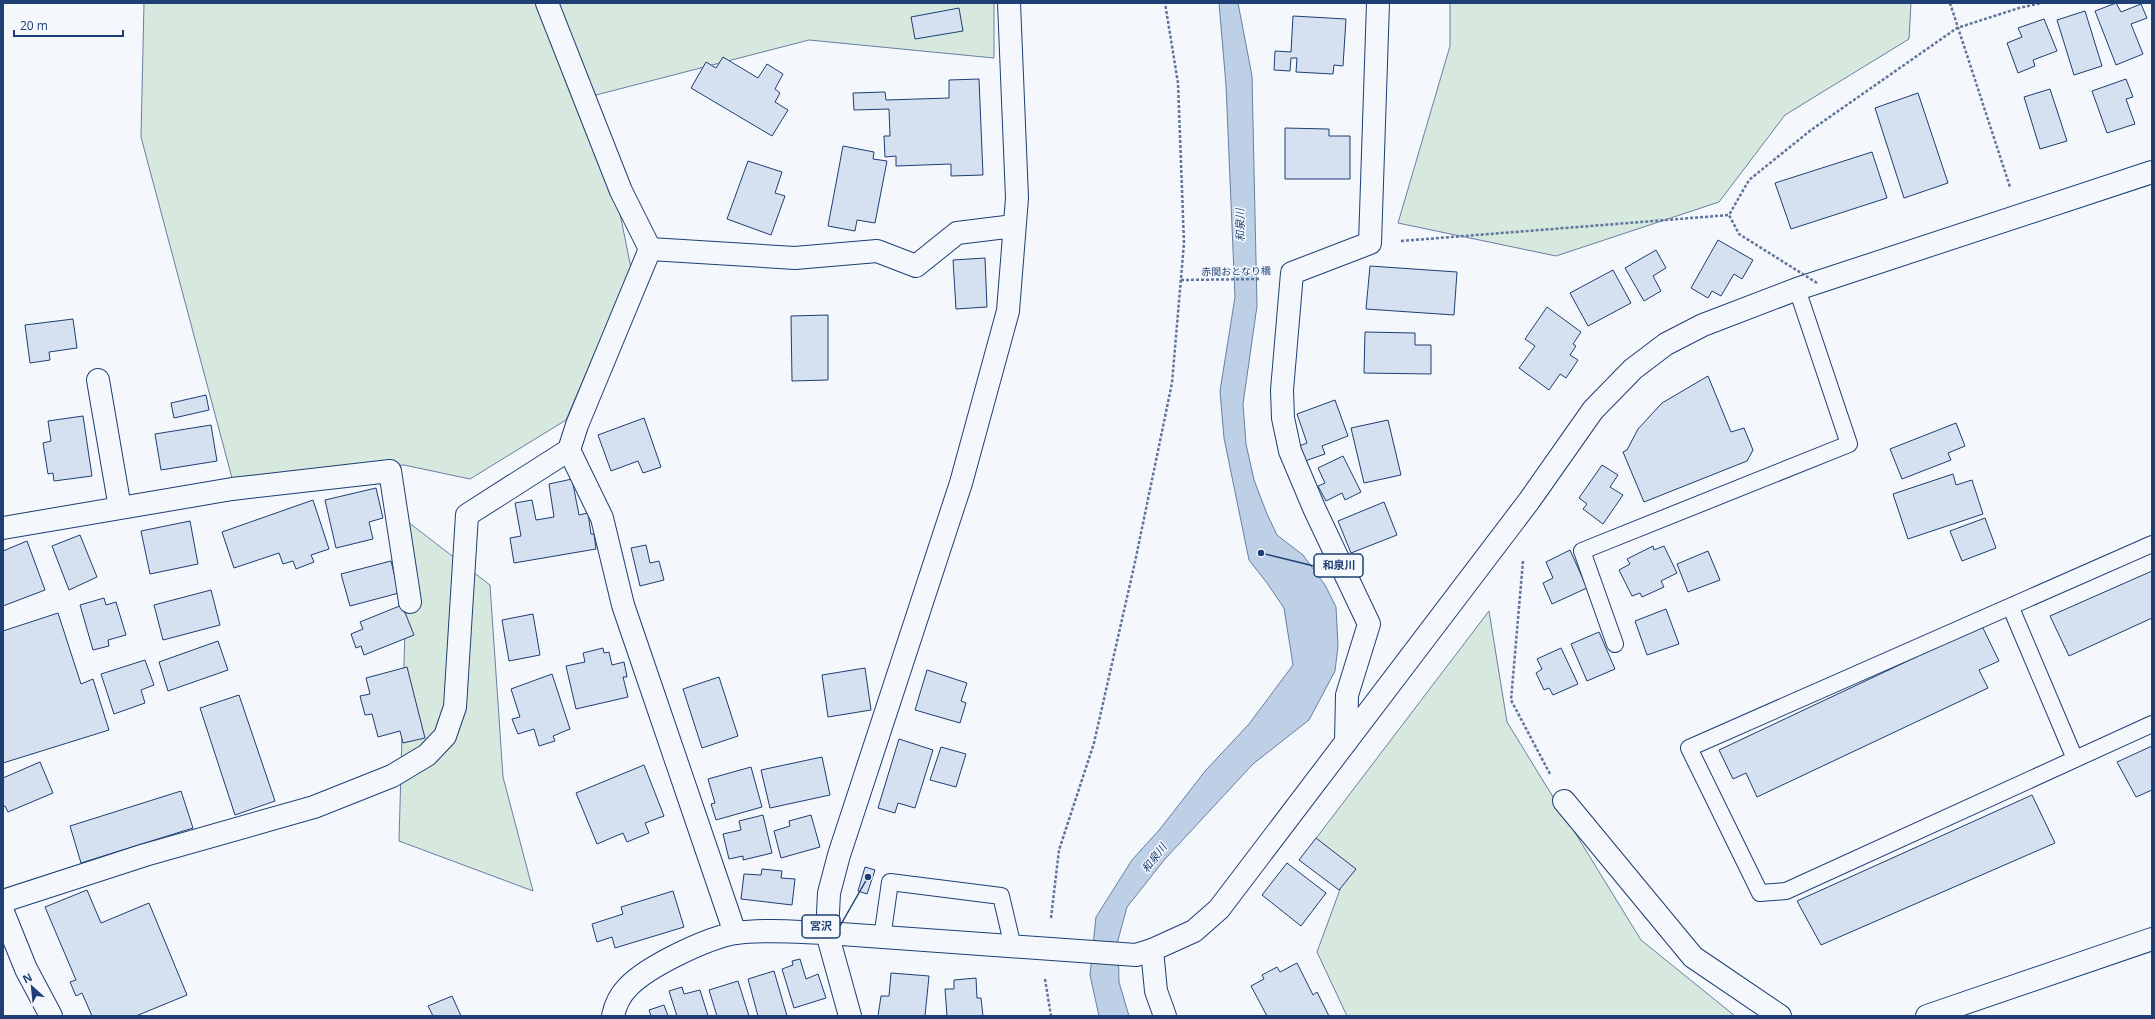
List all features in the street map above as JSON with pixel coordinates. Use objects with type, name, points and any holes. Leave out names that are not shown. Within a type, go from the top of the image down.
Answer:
[{"type":"street","points":[[3,901],[145,855],[314,807],[392,776],[427,755],[445,736],[455,707],[467,515],[568,450],[650,249],[621,192],[547,3]]},
{"type":"street","points":[[850,1016],[827,933],[829,893],[839,855],[961,483],[1008,311],[1017,198],[1009,3]]},
{"type":"street","points":[[1346,742],[1347,695],[1370,624],[1314,508],[1290,451],[1283,418],[1282,390],[1292,273],[1370,243],[1378,3]]},
{"type":"street","points":[[612,1016],[615,1005],[628,987],[657,965],[690,948],[735,933],[827,933],[1056,951],[1144,953],[1194,932],[1219,909],[1529,501],[1593,410],[1628,374],[1666,344],[1691,332],[1807,286],[2018,214],[2152,172]]},
{"type":"street","points":[[650,249],[795,258],[877,251],[916,266],[957,233],[1014,226]]},
{"type":"street","points":[[98,380],[120,508]]},
{"type":"street","points":[[568,450],[602,518],[623,606],[735,933]]},
{"type":"street","points":[[3,528],[232,489],[390,471],[410,602]]},
{"type":"street","points":[[1564,801],[1693,957],[1780,1016]]},
{"type":"street","points":[[3,912],[26,969],[51,1016]]},
{"type":"street","points":[[1927,1016],[2152,939]]},
{"type":"street","points":[[1144,953],[1165,1016]]},
{"type":"lane","points":[[1615,644],[1582,551],[1849,444],[1807,286]]},
{"type":"lane","points":[[2152,544],[2011,608],[1689,748],[1760,893],[1786,891],[2152,724]]},
{"type":"lane","points":[[2011,608],[2075,759]]},
{"type":"lane","points":[[882,938],[890,882],[1001,896],[1013,947]]},
{"type":"path","points":[[1051,1016],[1045,978],[1056,951],[1051,922],[1059,850],[1094,743],[1135,562],[1172,383],[1183,280],[1184,243],[1178,84],[1166,3]]},
{"type":"path","points":[[1950,3],[2018,214]]},
{"type":"path","points":[[1729,215],[1750,180],[1774,160],[1811,130],[1957,28],[2019,8],[2041,3]]},
{"type":"path","points":[[1370,243],[1729,215]]},
{"type":"path","points":[[1729,215],[1739,234],[1807,286]]},
{"type":"path","name":"赤関おとなり橋","points":[[1183,280],[1266,279]]},
{"type":"path","points":[[1521,582],[1511,700],[1564,801]]},
{"type":"shaded area","points":[[144,3],[994,3],[994,58],[809,40],[596,95],[631,268],[566,420],[470,479],[404,465],[232,478],[141,137]]},
{"type":"shaded area","points":[[1450,3],[1911,3],[1909,39],[1785,115],[1719,202],[1556,256],[1398,223],[1450,46]]},
{"type":"shaded area","points":[[408,522],[490,585],[503,777],[533,891],[399,841]]},
{"type":"shaded area","points":[[1489,611],[1507,722],[1641,940],[1735,1016],[1347,1016],[1317,952],[1349,865],[1314,841]]},
{"type":"water","points":[[1219,3],[1238,3],[1252,76],[1257,306],[1243,404],[1246,444],[1254,480],[1277,535],[1303,555],[1325,585],[1336,607],[1338,646],[1335,671],[1309,720],[1253,764],[1165,859],[1127,907],[1118,940],[1119,982],[1129,1016],[1099,1016],[1090,975],[1096,917],[1132,860],[1160,829],[1206,770],[1249,724],[1293,665],[1284,608],[1249,560],[1224,438],[1220,391],[1235,297],[1226,85]]},
{"type":"building","points":[[2116,3],[2121,12],[2141,4],[2147,18],[2131,24],[2143,54],[2116,65],[2095,11]]},
{"type":"building","points":[[959,8],[963,31],[915,39],[911,17]]},
{"type":"building","points":[[2085,11],[2102,66],[2074,75],[2057,20]]},
{"type":"building","points":[[1293,16],[1346,19],[1343,66],[1334,65],[1333,74],[1296,72],[1297,58],[1291,58],[1290,71],[1274,70],[1275,51],[1291,52]]},
{"type":"building","points":[[2044,19],[2057,51],[2033,60],[2035,66],[2018,73],[2007,43],[2022,37],[2018,28]]},
{"type":"building","points":[[723,57],[758,78],[767,64],[783,74],[775,89],[780,93],[775,102],[788,110],[772,136],[691,88],[706,62],[716,68]]},
{"type":"building","points":[[979,79],[983,175],[951,176],[951,164],[896,166],[896,156],[885,157],[884,136],[890,136],[889,109],[854,110],[853,93],[885,92],[886,100],[949,98],[949,80]]},
{"type":"building","points":[[2126,79],[2133,97],[2126,99],[2135,124],[2107,133],[2092,91]]},
{"type":"building","points":[[2050,89],[2067,141],[2040,149],[2024,97]]},
{"type":"building","points":[[1918,93],[1948,183],[1904,198],[1875,108]]},
{"type":"building","points":[[1285,128],[1329,129],[1329,136],[1350,136],[1350,179],[1285,179]]},
{"type":"building","points":[[843,146],[874,152],[873,159],[887,161],[875,223],[857,220],[855,231],[828,226]]},
{"type":"building","points":[[1872,152],[1887,198],[1791,229],[1775,183]]},
{"type":"building","points":[[748,161],[782,172],[775,193],[785,196],[771,235],[727,219]]},
{"type":"building","points":[[1718,240],[1753,260],[1742,279],[1734,274],[1721,296],[1712,291],[1708,298],[1691,288]]},
{"type":"building","points":[[1656,250],[1666,268],[1653,276],[1661,291],[1644,301],[1625,268]]},
{"type":"building","points":[[985,258],[987,307],[956,309],[953,260]]},
{"type":"building","points":[[1370,266],[1457,272],[1454,315],[1366,309]]},
{"type":"building","points":[[1613,270],[1631,303],[1588,326],[1570,293]]},
{"type":"building","points":[[1547,307],[1581,332],[1573,344],[1576,346],[1570,355],[1578,360],[1566,378],[1560,374],[1549,390],[1519,368],[1535,346],[1525,339]]},
{"type":"building","points":[[828,315],[828,380],[792,381],[791,316]]},
{"type":"building","points":[[73,319],[77,348],[49,352],[50,360],[30,363],[25,325]]},
{"type":"building","points":[[1365,332],[1415,333],[1415,345],[1431,345],[1431,374],[1364,373]]},
{"type":"building","points":[[1708,376],[1731,432],[1744,428],[1753,450],[1747,461],[1644,502],[1623,452],[1627,450],[1638,429],[1662,403]]},
{"type":"building","points":[[206,395],[209,410],[174,418],[171,403]]},
{"type":"building","points":[[1335,400],[1348,436],[1322,446],[1325,454],[1305,461],[1299,446],[1307,443],[1297,414]]},
{"type":"building","points":[[83,416],[92,476],[54,481],[53,473],[48,474],[43,443],[51,441],[48,421]]},
{"type":"building","points":[[644,418],[661,467],[643,473],[638,461],[611,471],[598,435]]},
{"type":"building","points":[[1388,420],[1401,475],[1364,483],[1351,428]]},
{"type":"building","points":[[1956,423],[1965,446],[1948,453],[1951,460],[1902,479],[1890,449]]},
{"type":"building","points":[[211,425],[217,461],[161,470],[155,434]]},
{"type":"building","points":[[1343,456],[1361,492],[1345,500],[1342,493],[1326,501],[1318,486],[1325,483],[1318,468]]},
{"type":"building","points":[[1602,465],[1618,475],[1610,487],[1623,495],[1603,524],[1583,509],[1587,504],[1579,498]]},
{"type":"building","points":[[1953,474],[1956,485],[1972,480],[1983,514],[1908,539],[1893,494]]},
{"type":"building","points":[[572,479],[579,515],[588,513],[591,534],[594,534],[596,549],[514,563],[510,538],[521,536],[515,503],[532,500],[536,520],[554,517],[549,484]]},
{"type":"building","points":[[376,488],[383,518],[369,522],[373,539],[336,548],[325,500]]},
{"type":"building","points":[[313,500],[329,549],[311,555],[314,562],[296,569],[293,561],[283,564],[279,553],[234,568],[222,532]]},
{"type":"building","points":[[1384,502],[1397,535],[1351,553],[1338,521]]},
{"type":"building","points":[[1985,518],[1996,548],[1962,561],[1950,531]]},
{"type":"building","points":[[190,521],[198,564],[150,574],[141,531]]},
{"type":"building","points":[[80,535],[97,577],[69,590],[52,546]]},
{"type":"building","points":[[27,541],[45,590],[3,606],[3,551]]},
{"type":"building","points":[[646,545],[650,563],[659,561],[664,580],[640,586],[631,548]]},
{"type":"building","points":[[1653,546],[1654,550],[1664,546],[1677,573],[1661,581],[1664,587],[1642,597],[1640,593],[1632,596],[1619,570],[1630,564],[1627,559]]},
{"type":"building","points":[[1570,550],[1587,588],[1552,604],[1543,583],[1553,578],[1546,562]]},
{"type":"building","points":[[1708,551],[1720,580],[1688,592],[1677,564]]},
{"type":"building","points":[[391,561],[399,593],[350,606],[341,574]]},
{"type":"building","points":[[2152,571],[2152,618],[2069,656],[2050,616]]},
{"type":"building","points":[[211,590],[220,625],[163,640],[154,605]]},
{"type":"building","points":[[104,598],[106,605],[116,602],[126,635],[108,640],[109,646],[93,650],[80,605]]},
{"type":"building","points":[[402,605],[414,635],[364,655],[361,646],[356,648],[351,634],[363,629],[360,622]]},
{"type":"building","points":[[1666,609],[1679,644],[1647,655],[1635,621]]},
{"type":"building","points":[[58,613],[81,684],[93,679],[109,730],[3,763],[3,631]]},
{"type":"building","points":[[533,614],[540,655],[509,661],[502,620]]},
{"type":"building","points":[[1982,626],[1999,661],[1979,670],[1988,688],[1757,797],[1746,773],[1733,779],[1719,750]]},
{"type":"building","points":[[1599,632],[1615,669],[1587,681],[1571,644]]},
{"type":"building","points":[[218,641],[228,670],[168,691],[159,662]]},
{"type":"building","points":[[603,648],[604,653],[609,652],[612,665],[624,662],[627,677],[623,677],[628,697],[576,709],[566,666],[585,662],[583,653]]},
{"type":"building","points":[[1561,648],[1578,684],[1553,695],[1549,688],[1544,690],[1536,673],[1542,669],[1537,659]]},
{"type":"building","points":[[145,660],[154,685],[141,690],[145,703],[114,714],[101,674]]},
{"type":"building","points":[[407,667],[425,738],[403,743],[400,731],[378,737],[372,714],[365,715],[360,696],[370,694],[366,678]]},
{"type":"building","points":[[865,668],[871,710],[828,717],[822,675]]},
{"type":"building","points":[[927,670],[967,683],[961,701],[966,703],[960,723],[915,710]]},
{"type":"building","points":[[552,674],[570,729],[553,736],[555,741],[539,746],[534,729],[518,734],[512,719],[520,717],[511,689]]},
{"type":"building","points":[[719,677],[738,736],[702,748],[683,689]]},
{"type":"building","points":[[239,695],[275,801],[235,815],[200,708]]},
{"type":"building","points":[[899,739],[933,750],[915,808],[898,803],[895,813],[878,808]]},
{"type":"building","points":[[2152,746],[2152,790],[2136,797],[2117,762]]},
{"type":"building","points":[[941,747],[966,754],[956,787],[930,780]]},
{"type":"building","points":[[822,757],[830,795],[770,808],[761,770]]},
{"type":"building","points":[[40,762],[53,793],[8,812],[5,806],[3,807],[3,778]]},
{"type":"building","points":[[644,765],[664,816],[645,823],[649,833],[627,842],[623,833],[597,844],[576,793]]},
{"type":"building","points":[[751,767],[762,807],[716,820],[711,804],[715,803],[708,779]]},
{"type":"building","points":[[181,791],[193,828],[81,863],[70,826]]},
{"type":"building","points":[[2032,795],[2055,843],[1821,945],[1797,901]]},
{"type":"building","points":[[763,815],[772,853],[743,860],[743,856],[729,859],[723,834],[741,830],[739,821]]},
{"type":"building","points":[[811,815],[820,847],[781,858],[774,831],[790,826],[789,821]]},
{"type":"building","points":[[1316,838],[1356,869],[1339,890],[1299,860]]},
{"type":"building","points":[[1287,863],[1326,893],[1301,926],[1262,895]]},
{"type":"building","points":[[865,867],[875,870],[867,894],[858,891]]},
{"type":"building","points":[[762,869],[782,871],[781,878],[795,879],[792,905],[741,899],[744,874],[761,875]]},
{"type":"building","points":[[87,890],[101,923],[149,903],[187,995],[136,1016],[92,1016],[82,993],[76,996],[70,982],[76,980],[45,907]]},
{"type":"building","points":[[673,891],[684,927],[615,948],[612,937],[597,942],[592,924],[623,914],[621,907]]},
{"type":"building","points":[[800,959],[806,979],[818,974],[826,998],[794,1008],[782,969],[793,965],[792,961]]},
{"type":"building","points":[[1297,963],[1313,995],[1317,992],[1329,1016],[1267,1016],[1251,986],[1264,979],[1262,975],[1277,967],[1280,972]]},
{"type":"building","points":[[774,971],[787,1016],[758,1016],[748,979]]},
{"type":"building","points":[[891,973],[929,976],[925,1016],[878,1016],[881,996],[889,996]]},
{"type":"building","points":[[976,978],[977,998],[981,998],[983,1016],[947,1016],[945,989],[954,989],[954,980]]},
{"type":"building","points":[[738,981],[749,1016],[717,1016],[709,990]]},
{"type":"building","points":[[682,987],[684,994],[700,990],[708,1016],[677,1016],[669,991]]},
{"type":"building","points":[[452,996],[461,1016],[433,1016],[428,1006]]},
{"type":"building","points":[[664,1005],[668,1016],[651,1016],[649,1010]]},
{"type":"place","name":"和泉川","points":[[1261,553]]},
{"type":"place","name":"宮沢","points":[[868,877]]}]
